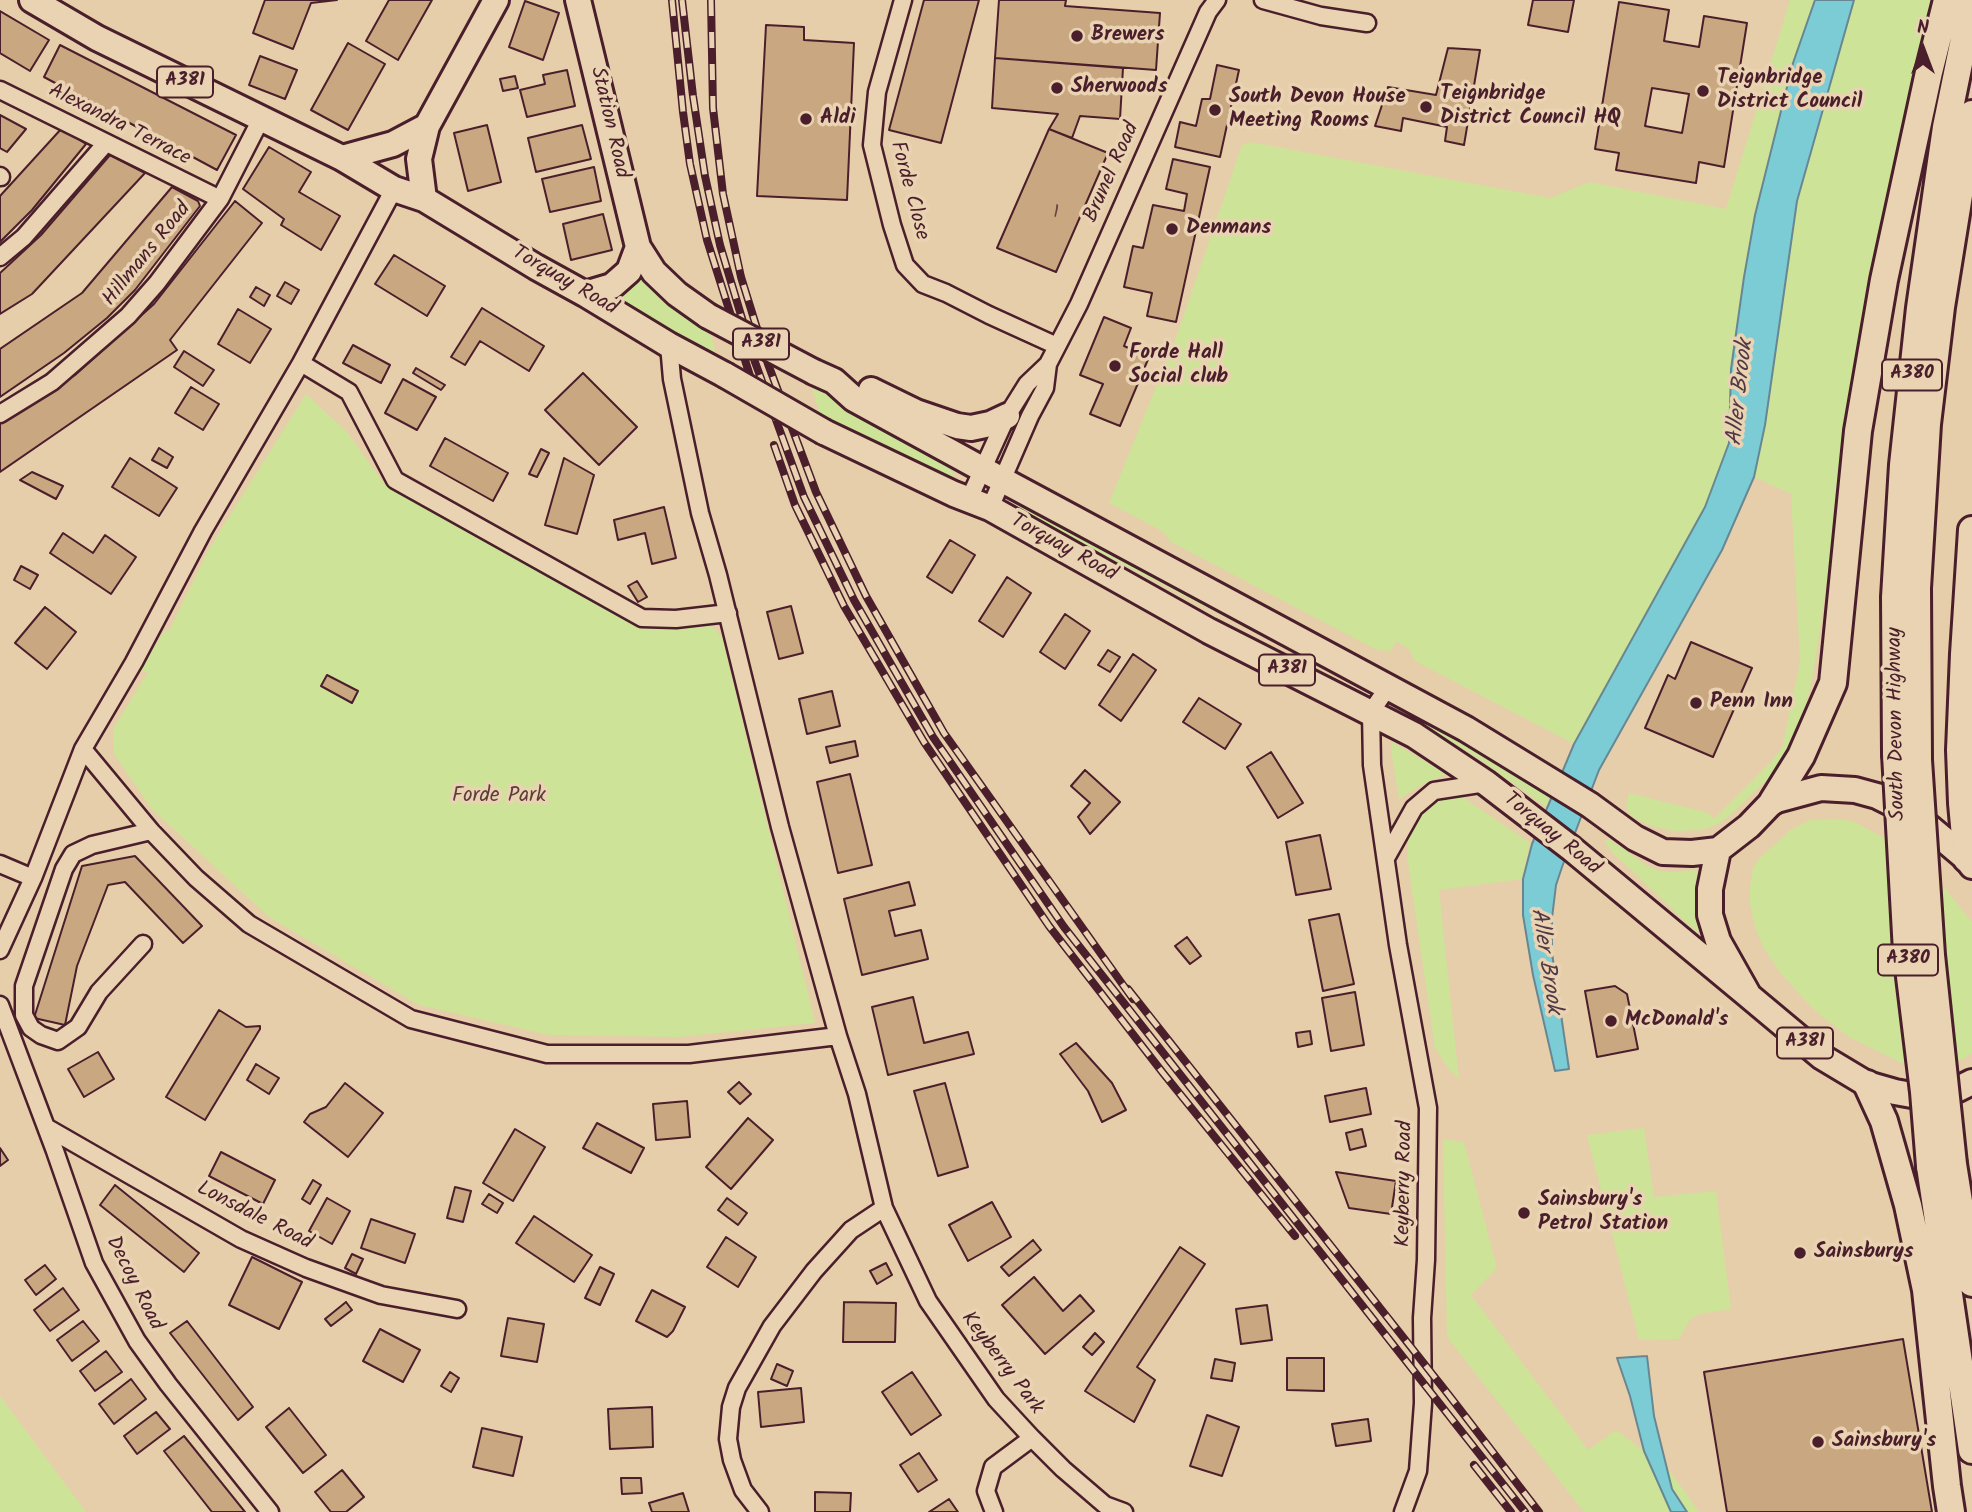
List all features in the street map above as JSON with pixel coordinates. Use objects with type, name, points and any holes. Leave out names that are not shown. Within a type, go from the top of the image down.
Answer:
[{"type":"highway","name":"A380","points":[[1773,801],[1801,757],[1833,683],[1858,431],[1884,280],[1947,0]]},
{"type":"highway","name":"South Devon Highway","points":[[1907,757],[1895,597],[1903,465],[1920,307],[1946,127],[1972,0]]},
{"type":"highway","name":"South Devon Highway","points":[[1972,114],[1941,307],[1927,424],[1907,757],[1906,952],[1924,1092],[1972,1283]]},
{"type":"highway","points":[[1969,862],[1962,803],[1960,750],[1972,530]]},
{"type":"highway","points":[[1867,1084],[1884,1121],[1908,1205],[1926,1290],[1951,1512]]},
{"type":"highway","name":"South Devon Highway","points":[[1942,1165],[1972,1450]]},
{"type":"main road","name":"Torquay Road","points":[[32,0],[97,38],[342,158],[394,189],[425,199],[669,345],[824,432],[954,494],[979,503],[1209,631],[1414,736],[1486,783],[1572,849],[1749,996]]},
{"type":"main road","points":[[425,199],[419,159],[427,126],[496,0]]},
{"type":"main road","name":"Station Road","points":[[578,0],[638,247]]},
{"type":"main road","points":[[342,158],[393,144],[427,126]]},
{"type":"main road","name":"Torquay Road","points":[[638,247],[654,272],[677,294],[708,316],[824,376],[854,399],[1488,742],[1590,805],[1635,838],[1663,852],[1718,850]]},
{"type":"main road","points":[[585,294],[612,286],[629,271],[638,247]]},
{"type":"main road","name":"A381","points":[[824,376],[866,388],[916,412],[957,426],[971,428],[990,424],[1007,416]]},
{"type":"main road","points":[[1718,850],[1749,826],[1773,801],[1821,789],[1855,790],[1877,796],[1897,806],[1929,827],[1969,862]]},
{"type":"main road","name":"A381","points":[[1718,850],[1710,889],[1710,915],[1718,941],[1749,996],[1822,1057],[1867,1084],[1923,1097],[1958,1089],[1972,1082]]},
{"type":"street","name":"Forde Close","points":[[903,0],[877,92],[872,145],[905,265],[923,284],[1057,346]]},
{"type":"street","name":"Brunel Road","points":[[979,503],[993,475],[1026,426],[1045,388],[1048,364],[1079,304],[1208,12],[1217,0]]},
{"type":"street","points":[[1263,0],[1321,16],[1367,23]]},
{"type":"street","name":"Alexandra Terrace","points":[[0,90],[220,199]]},
{"type":"street","name":"Hillmans Road","points":[[0,414],[52,382],[128,316],[157,283],[220,199],[261,119]]},
{"type":"street","points":[[0,257],[24,237],[106,143]]},
{"type":"street","points":[[0,950],[33,878],[83,749],[134,662],[203,531],[301,363],[394,189]]},
{"type":"street","points":[[83,749],[151,831],[196,878],[248,924],[411,1019],[547,1054],[689,1054],[838,1036],[780,827],[700,513],[672,379],[669,345]]},
{"type":"street","points":[[301,363],[349,392],[395,481],[642,618],[676,619],[727,613]]},
{"type":"street","name":"Brunel Road","points":[[979,503],[993,475],[1007,416],[1027,384],[1048,364]]},
{"type":"street","points":[[1371,712],[1388,687]]},
{"type":"street","name":"Keyberry Road","points":[[1371,712],[1372,765],[1398,945],[1429,1108],[1422,1318],[1423,1403],[1418,1471],[1403,1512]]},
{"type":"street","points":[[1386,858],[1414,808],[1434,791],[1486,783]]},
{"type":"street","points":[[143,944],[99,992],[78,1027],[58,1041],[31,1028],[23,1015],[23,986],[64,869],[73,854],[92,845],[151,831]]},
{"type":"street","points":[[0,864],[33,878]]},
{"type":"street","name":"Decoy Road","points":[[0,1005],[94,1263],[137,1341],[270,1512]]},
{"type":"street","name":"Keyberry Park","points":[[838,1036],[857,1094],[884,1208],[928,1301],[996,1399],[1032,1438],[1105,1505],[1124,1512]]},
{"type":"street","name":"Lonsdale Road","points":[[46,1127],[241,1239],[306,1268],[381,1295],[457,1309]]},
{"type":"street","points":[[760,1512],[743,1490],[728,1439],[737,1388],[772,1326],[814,1271],[851,1230],[884,1208]]},
{"type":"street","points":[[994,1512],[985,1491],[993,1467],[1032,1438]]},
{"type":"green space","points":[[1790,0],[1815,0],[1793,63],[1755,215],[1731,369],[1729,443],[1705,507],[1574,744],[1415,661],[1409,649],[1396,641],[1391,651],[1377,650],[1171,542],[1162,531],[1109,503],[1178,332],[1242,145],[1250,142],[1550,198],[1589,182],[1726,209]]},
{"type":"green space","points":[[1854,0],[1936,0],[1900,134],[1868,294],[1810,689],[1793,750],[1765,782],[1727,818],[1702,830],[1675,831],[1651,826],[1631,816],[1626,805],[1629,793],[1709,813],[1714,819],[1782,748],[1800,662],[1791,494],[1754,477],[1765,425],[1797,201]]},
{"type":"green space","points":[[637,271],[660,299],[711,335],[717,359],[607,296]]},
{"type":"green space","points":[[812,388],[821,392],[823,390],[951,464],[954,482],[820,415]]},
{"type":"green space","name":"Forde Park","points":[[306,394],[347,432],[385,485],[623,615],[706,621],[718,630],[716,631],[722,637],[815,1023],[679,1037],[549,1035],[419,1005],[269,917],[152,809],[114,754],[113,729],[148,672],[140,672],[164,631],[169,631],[209,549]]},
{"type":"green space","points":[[1008,494],[1349,679],[1019,510]]},
{"type":"green space","points":[[1425,713],[1502,760],[1551,796],[1546,807],[1478,758],[1419,722]]},
{"type":"green space","points":[[1392,742],[1446,774],[1399,799]]},
{"type":"green space","points":[[1448,797],[1464,798],[1530,843],[1522,879],[1439,890],[1459,1079],[1435,1048],[1407,856],[1409,831],[1423,809]]},
{"type":"green space","points":[[1810,820],[1853,821],[1895,844],[1934,875],[1972,922],[1972,1053],[1963,1059],[1949,1065],[1930,1068],[1902,1063],[1849,1037],[1820,1015],[1801,996],[1778,970],[1762,945],[1750,904],[1753,868],[1790,830]]},
{"type":"green space","points":[[1609,839],[1656,870],[1699,872],[1701,930],[1696,931],[1690,926],[1613,853],[1605,841]]},
{"type":"green space","points":[[1644,1128],[1654,1197],[1716,1191],[1731,1309],[1699,1314],[1690,1320],[1679,1339],[1639,1340],[1587,1135]]},
{"type":"green space","points":[[1443,1139],[1464,1142],[1497,1268],[1471,1295],[1588,1450],[1616,1430],[1644,1451],[1671,1512],[1584,1512],[1447,1337]]},
{"type":"green space","points":[[0,1396],[86,1512],[0,1512]]},
{"type":"green space","points":[[1668,1469],[1699,1512],[1687,1512],[1672,1489]]},
{"type":"water","name":"Aller Brook","points":[[1815,0],[1854,0],[1797,201],[1765,425],[1754,477],[1722,550],[1599,770],[1562,867],[1556,885],[1552,918],[1552,953],[1569,1069],[1555,1071],[1533,975],[1523,915],[1523,879],[1532,844],[1574,744],[1705,507],[1729,443],[1731,369],[1755,215],[1793,63]]},
{"type":"water","points":[[1647,1356],[1654,1416],[1672,1489],[1687,1512],[1671,1512],[1644,1451],[1617,1358]]},
{"type":"building","points":[[265,0],[337,0],[311,3],[293,49],[253,33]]},
{"type":"building","points":[[389,0],[432,0],[398,60],[366,41]]},
{"type":"building","points":[[924,0],[979,0],[941,143],[889,130]]},
{"type":"building","name":"Brewers","points":[[999,0],[1066,0],[1065,6],[1160,13],[1156,70],[995,58]]},
{"type":"building","points":[[1533,0],[1574,0],[1568,32],[1528,25]]},
{"type":"building","points":[[525,1],[559,13],[543,60],[509,47]]},
{"type":"building","name":"Teignbridge District Council","points":[[1619,2],[1669,10],[1664,41],[1699,47],[1704,16],[1747,23],[1724,167],[1699,162],[1696,183],[1616,170],[1619,153],[1595,149]],"holes":[[[1652,88],[1689,94],[1682,133],[1645,126]]]},
{"type":"building","points":[[0,11],[49,40],[30,71],[0,53]]},
{"type":"building","name":"Aldi","points":[[766,25],[804,27],[804,40],[854,43],[847,200],[757,196]]},
{"type":"building","points":[[348,43],[385,64],[348,130],[311,110]]},
{"type":"building","points":[[60,45],[236,135],[217,170],[44,77]]},
{"type":"building","name":"Teignbridge District Council HQ","points":[[1448,48],[1480,50],[1464,145],[1445,141],[1447,127],[1403,118],[1401,131],[1375,126],[1388,87],[1436,95]]},
{"type":"building","points":[[260,56],[297,70],[285,99],[249,85]]},
{"type":"building","name":"Sherwoods","points":[[995,58],[1123,68],[1120,119],[1080,116],[1072,138],[1049,129],[1058,114],[992,108]]},
{"type":"building","name":"South Devon House Meeting Rooms","points":[[1217,65],[1239,70],[1220,157],[1175,147],[1180,122],[1196,126],[1202,99],[1210,99]]},
{"type":"building","points":[[567,70],[575,106],[527,117],[520,90],[545,84],[543,75]]},
{"type":"building","points":[[515,76],[518,88],[503,91],[500,79]]},
{"type":"building","points":[[0,115],[26,129],[7,152],[0,148]]},
{"type":"building","points":[[487,125],[501,182],[468,191],[454,133]]},
{"type":"building","points":[[582,125],[591,159],[536,172],[528,138]]},
{"type":"building","points":[[62,128],[86,144],[32,210],[0,242],[0,196]]},
{"type":"building","points":[[1049,129],[1108,153],[1056,272],[997,248]]},
{"type":"building","points":[[269,147],[311,172],[299,192],[340,216],[321,250],[281,225],[284,219],[243,189]]},
{"type":"building","points":[[110,155],[145,173],[32,294],[0,314],[0,273],[41,235]]},
{"type":"building","name":"Denmans","points":[[1173,159],[1210,167],[1176,322],[1147,316],[1152,293],[1124,287],[1133,246],[1143,248],[1153,205],[1184,211],[1187,194],[1166,189]]},
{"type":"building","points":[[594,167],[601,201],[550,212],[542,179]]},
{"type":"building","points":[[172,187],[198,201],[200,206],[135,290],[107,318],[64,353],[0,397],[0,349],[82,293]]},
{"type":"building","points":[[235,201],[262,223],[170,340],[177,350],[0,472],[0,422],[75,375],[154,304]]},
{"type":"building","points":[[603,214],[612,250],[571,260],[563,224]]},
{"type":"building","points":[[394,255],[445,286],[427,316],[375,284]]},
{"type":"building","points":[[285,282],[299,290],[291,304],[277,296]]},
{"type":"building","points":[[256,287],[270,295],[264,306],[250,297]]},
{"type":"building","points":[[482,308],[544,346],[529,371],[480,341],[465,365],[451,357]]},
{"type":"building","points":[[238,309],[271,329],[250,363],[218,344]]},
{"type":"building","name":"Forde Hall Social club","points":[[1104,317],[1131,328],[1124,346],[1149,357],[1120,426],[1090,414],[1103,384],[1080,375]]},
{"type":"building","points":[[353,345],[390,365],[381,383],[343,363]]},
{"type":"building","points":[[184,351],[214,370],[203,386],[174,367]]},
{"type":"building","points":[[416,368],[445,385],[441,390],[413,373]]},
{"type":"building","points":[[583,373],[637,427],[599,465],[545,410]]},
{"type":"building","points":[[403,379],[436,397],[417,430],[385,413]]},
{"type":"building","points":[[191,387],[219,404],[203,430],[175,413]]},
{"type":"building","points":[[445,438],[508,473],[493,501],[430,466]]},
{"type":"building","points":[[159,448],[173,457],[167,468],[152,460]]},
{"type":"building","points":[[541,449],[549,453],[537,477],[529,474]]},
{"type":"building","points":[[130,458],[177,488],[159,516],[112,487]]},
{"type":"building","points":[[564,458],[594,475],[577,534],[545,525]]},
{"type":"building","points":[[32,472],[63,486],[56,499],[20,480]]},
{"type":"building","points":[[664,507],[676,558],[652,564],[645,533],[618,540],[614,520]]},
{"type":"building","points":[[63,533],[93,553],[105,535],[136,557],[111,594],[50,553]]},
{"type":"building","points":[[950,540],[975,555],[952,593],[927,577]]},
{"type":"building","points":[[21,566],[38,575],[30,589],[14,580]]},
{"type":"building","points":[[1007,577],[1031,593],[1003,637],[979,621]]},
{"type":"building","points":[[637,581],[647,597],[638,602],[628,586]]},
{"type":"building","points":[[791,606],[803,653],[779,659],[767,612]]},
{"type":"building","points":[[45,607],[76,632],[47,669],[15,643]]},
{"type":"building","points":[[1065,614],[1090,631],[1065,669],[1040,652]]},
{"type":"building","name":"Penn Inn","points":[[1691,642],[1752,668],[1713,757],[1645,728],[1668,675],[1675,679]]},
{"type":"building","points":[[1108,650],[1120,657],[1110,672],[1098,665]]},
{"type":"building","points":[[1133,654],[1156,670],[1121,721],[1099,705]]},
{"type":"building","points":[[327,675],[358,691],[352,703],[321,686]]},
{"type":"building","points":[[832,691],[840,726],[807,734],[799,699]]},
{"type":"building","points":[[1199,698],[1241,724],[1225,749],[1183,722]]},
{"type":"building","points":[[855,741],[858,756],[830,763],[826,747]]},
{"type":"building","points":[[1271,752],[1303,803],[1278,818],[1247,767]]},
{"type":"building","points":[[1085,770],[1120,802],[1090,834],[1078,817],[1090,803],[1071,786]]},
{"type":"building","points":[[850,774],[872,865],[838,873],[817,782]]},
{"type":"building","points":[[1320,835],[1331,889],[1296,895],[1286,842]]},
{"type":"building","points":[[135,856],[202,926],[183,943],[125,882],[108,885],[77,966],[65,1025],[34,1018],[82,866]]},
{"type":"building","points":[[909,882],[915,905],[889,911],[895,936],[921,930],[928,959],[862,975],[844,899]]},
{"type":"building","points":[[1339,914],[1354,984],[1323,991],[1309,920]]},
{"type":"building","points":[[1187,937],[1201,956],[1190,964],[1175,946]]},
{"type":"building","name":"McDonald's","points":[[1615,986],[1627,994],[1638,1049],[1597,1057],[1585,991]]},
{"type":"building","points":[[1355,992],[1364,1045],[1331,1051],[1322,998]]},
{"type":"building","points":[[913,997],[924,1043],[968,1032],[974,1054],[888,1075],[872,1007]]},
{"type":"building","points":[[219,1010],[246,1027],[260,1026],[260,1029],[205,1120],[166,1097]]},
{"type":"building","points":[[1310,1031],[1312,1044],[1298,1047],[1296,1033]]},
{"type":"building","points":[[1076,1043],[1112,1083],[1126,1110],[1102,1122],[1088,1091],[1060,1054]]},
{"type":"building","points":[[98,1052],[114,1079],[84,1097],[68,1069]]},
{"type":"building","points":[[256,1064],[279,1078],[269,1094],[247,1080]]},
{"type":"building","points":[[739,1082],[751,1094],[740,1104],[728,1092]]},
{"type":"building","points":[[345,1083],[383,1113],[348,1157],[304,1122],[310,1114],[326,1107]]},
{"type":"building","points":[[945,1083],[968,1167],[938,1176],[914,1091]]},
{"type":"building","points":[[1366,1088],[1371,1114],[1330,1122],[1325,1096]]},
{"type":"building","points":[[687,1101],[690,1137],[656,1140],[653,1104]]},
{"type":"building","points":[[748,1118],[773,1140],[731,1189],[706,1167]]},
{"type":"building","points":[[597,1123],[644,1148],[631,1173],[583,1148]]},
{"type":"building","points":[[515,1129],[545,1147],[513,1201],[483,1183]]},
{"type":"building","points":[[1362,1129],[1366,1146],[1350,1150],[1346,1133]]},
{"type":"building","points":[[0,1148],[8,1160],[0,1166]]},
{"type":"building","points":[[221,1152],[275,1180],[263,1204],[209,1176]]},
{"type":"building","points":[[1336,1172],[1396,1181],[1391,1214],[1349,1208]]},
{"type":"building","points":[[313,1180],[321,1185],[310,1204],[302,1199]]},
{"type":"building","points":[[115,1185],[199,1253],[184,1272],[100,1205]]},
{"type":"building","points":[[455,1187],[471,1191],[463,1222],[447,1218]]},
{"type":"building","points":[[489,1194],[503,1203],[497,1213],[482,1204]]},
{"type":"building","points":[[327,1198],[350,1211],[332,1244],[309,1231]]},
{"type":"building","points":[[727,1198],[747,1213],[738,1225],[718,1210]]},
{"type":"building","points":[[992,1202],[1011,1237],[968,1261],[949,1225]]},
{"type":"building","points":[[534,1216],[592,1255],[574,1282],[516,1243]]},
{"type":"building","points":[[371,1219],[415,1234],[405,1263],[361,1248]]},
{"type":"building","points":[[726,1237],[756,1257],[738,1287],[707,1267]]},
{"type":"building","points":[[1033,1240],[1041,1250],[1009,1276],[1001,1267]]},
{"type":"building","points":[[1180,1247],[1205,1264],[1137,1367],[1155,1380],[1134,1422],[1085,1391]]},
{"type":"building","points":[[352,1254],[363,1259],[356,1274],[345,1268]]},
{"type":"building","points":[[252,1257],[302,1282],[279,1329],[229,1305]]},
{"type":"building","points":[[886,1263],[892,1275],[877,1284],[870,1271]]},
{"type":"building","points":[[45,1265],[56,1279],[36,1295],[25,1280]]},
{"type":"building","points":[[600,1267],[614,1274],[600,1305],[585,1298]]},
{"type":"building","points":[[1034,1277],[1063,1311],[1080,1295],[1094,1311],[1045,1354],[1002,1305]]},
{"type":"building","points":[[63,1288],[79,1310],[50,1331],[34,1310]]},
{"type":"building","points":[[652,1290],[685,1307],[667,1337],[636,1321]]},
{"type":"building","points":[[346,1302],[352,1310],[331,1326],[325,1319]]},
{"type":"building","points":[[844,1302],[896,1303],[895,1342],[843,1342]]},
{"type":"building","points":[[1267,1305],[1272,1340],[1241,1344],[1236,1309]]},
{"type":"building","points":[[508,1318],[544,1324],[537,1362],[501,1356]]},
{"type":"building","points":[[83,1321],[99,1341],[72,1361],[57,1340]]},
{"type":"building","points":[[187,1321],[253,1407],[238,1420],[170,1333]]},
{"type":"building","points":[[380,1329],[420,1350],[403,1382],[363,1361]]},
{"type":"building","points":[[1095,1333],[1104,1342],[1092,1355],[1083,1347]]},
{"type":"building","name":"Sainsbury's","points":[[1903,1339],[1932,1512],[1727,1512],[1704,1372]]},
{"type":"building","points":[[106,1351],[122,1372],[95,1391],[80,1371]]},
{"type":"building","points":[[1287,1358],[1324,1358],[1324,1391],[1287,1390]]},
{"type":"building","points":[[1215,1359],[1235,1363],[1232,1381],[1211,1378]]},
{"type":"building","points":[[777,1364],[793,1371],[787,1386],[771,1379]]},
{"type":"building","points":[[450,1372],[459,1378],[451,1392],[441,1386]]},
{"type":"building","points":[[912,1372],[941,1415],[911,1435],[882,1392]]},
{"type":"building","points":[[131,1379],[146,1399],[114,1424],[99,1404]]},
{"type":"building","points":[[801,1388],[804,1422],[761,1427],[758,1392]]},
{"type":"building","points":[[652,1407],[653,1447],[610,1449],[608,1409]]},
{"type":"building","points":[[289,1408],[326,1455],[303,1473],[266,1427]]},
{"type":"building","points":[[156,1412],[170,1429],[137,1454],[124,1436]]},
{"type":"building","points":[[1207,1415],[1239,1427],[1222,1476],[1190,1466]]},
{"type":"building","points":[[1368,1419],[1371,1441],[1336,1446],[1332,1424]]},
{"type":"building","points":[[482,1428],[522,1437],[513,1476],[473,1467]]},
{"type":"building","points":[[184,1436],[245,1512],[212,1512],[164,1451]]},
{"type":"building","points":[[919,1453],[937,1480],[918,1492],[900,1465]]},
{"type":"building","points":[[342,1470],[364,1497],[346,1512],[331,1512],[315,1492]]},
{"type":"building","points":[[621,1478],[641,1478],[642,1493],[622,1494]]},
{"type":"building","points":[[815,1492],[851,1493],[850,1512],[815,1512]]},
{"type":"building","points":[[683,1493],[689,1512],[652,1512],[649,1503]]},
{"type":"building","points":[[949,1499],[958,1512],[929,1512]]},
{"type":"railway","points":[[672,0],[690,164],[707,240],[751,379]]},
{"type":"railway","points":[[682,0],[705,176],[720,245],[755,362],[804,497],[854,600],[933,737],[1064,927],[1525,1512]]},
{"type":"railway","points":[[711,0],[713,108],[723,194],[741,277],[768,364],[816,492],[866,596],[944,733],[1133,999]]},
{"type":"railway","points":[[774,445],[795,505],[844,606],[924,742],[1049,926],[1295,1236]]},
{"type":"railway","points":[[1128,989],[1539,1512]]},
{"type":"railway","points":[[1474,1465],[1511,1512]]},
{"type":"place","name":"Brewers","points":[[1077,36]]},
{"type":"place","name":"Sherwoods","points":[[1057,88]]},
{"type":"place","name":"Teignbridge District Council","points":[[1703,91]]},
{"type":"place","name":"Teignbridge District Council HQ","points":[[1426,107]]},
{"type":"place","name":"South Devon House Meeting Rooms","points":[[1215,110]]},
{"type":"place","name":"Aldi","points":[[806,119]]},
{"type":"place","name":"Denmans","points":[[1172,229]]},
{"type":"place","name":"Forde Hall Social club","points":[[1115,366]]},
{"type":"place","name":"Penn Inn","points":[[1696,703]]},
{"type":"place","name":"McDonald's","points":[[1611,1021]]},
{"type":"place","name":"Sainsbury's Petrol Station","points":[[1524,1213]]},
{"type":"place","name":"Sainsburys","points":[[1800,1253]]},
{"type":"place","name":"Sainsbury's","points":[[1818,1442]]}]
